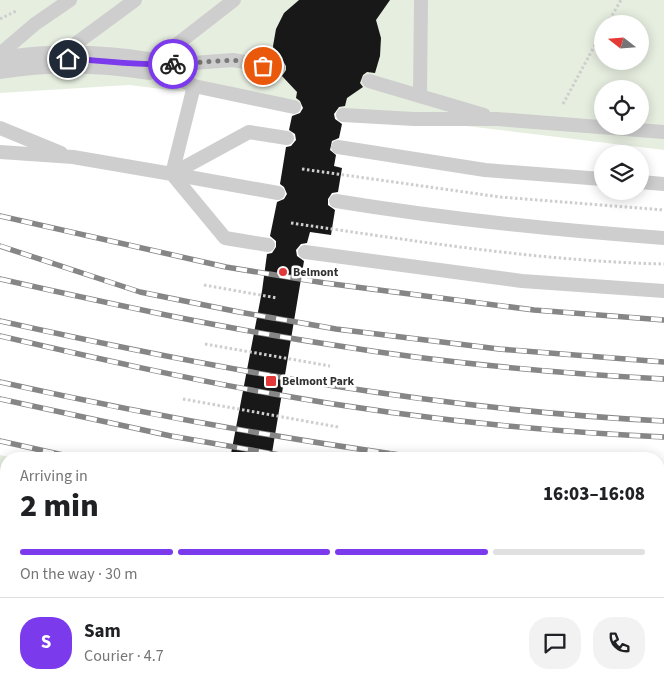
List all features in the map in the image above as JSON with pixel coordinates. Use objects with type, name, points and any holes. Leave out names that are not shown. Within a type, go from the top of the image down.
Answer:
[{"type":"street","points":[[0,66],[54,59],[121,61],[149,66]]},
{"type":"lane","points":[[0,54],[35,24],[70,0]]},
{"type":"lane","points":[[54,59],[135,0]]},
{"type":"lane","points":[[149,66],[234,0]]},
{"type":"lane","points":[[420,95],[421,0]]},
{"type":"lane","points":[[149,66],[233,60],[278,68]]},
{"type":"lane","points":[[149,66],[194,86],[294,107]]},
{"type":"lane","points":[[369,80],[497,119]]},
{"type":"lane","points":[[172,174],[194,86]]},
{"type":"lane","points":[[343,115],[414,119],[497,119],[664,132]]},
{"type":"lane","points":[[0,128],[73,157]]},
{"type":"lane","points":[[172,174],[249,132],[287,138]]},
{"type":"lane","points":[[338,148],[486,170],[594,179]]},
{"type":"lane","points":[[0,152],[73,157],[278,193]]},
{"type":"lane","points":[[172,174],[225,238],[268,245]]},
{"type":"lane","points":[[649,183],[664,184]]},
{"type":"lane","points":[[336,201],[518,226],[664,238]]},
{"type":"lane","points":[[305,252],[522,282],[664,291]]},
{"type":"path","points":[[612,15],[621,0]]},
{"type":"path","points":[[559,125],[564,99],[594,46]]},
{"type":"path","points":[[302,168],[405,185],[500,197],[664,210]]},
{"type":"path","points":[[291,223],[552,257],[664,264]]},
{"type":"path","points":[[204,285],[277,298]]},
{"type":"path","points":[[205,344],[330,366]]},
{"type":"path","points":[[183,399],[338,427]]},
{"type":"shaded area","points":[[0,0],[664,0],[664,150],[649,148],[649,145],[623,145],[129,85],[0,93]]},
{"type":"building","name":"Belmont","points":[[299,0],[390,0],[376,20],[381,38],[380,56],[375,73],[367,72],[363,75],[360,83],[363,87],[347,98],[345,106],[339,107],[334,114],[335,119],[342,124],[339,138],[332,141],[330,150],[336,155],[334,166],[342,168],[338,192],[332,193],[328,199],[328,205],[335,210],[331,235],[310,232],[307,243],[301,244],[296,250],[297,256],[304,261],[272,452],[231,452],[262,291],[267,254],[272,253],[276,247],[276,241],[270,236],[277,202],[284,199],[287,194],[284,187],[280,184],[286,147],[291,146],[296,140],[295,134],[289,130],[292,116],[300,113],[303,108],[300,101],[296,98],[297,92],[282,76],[286,66],[283,61],[275,59],[273,46],[276,29],[284,13]]},
{"type":"railway","points":[[0,216],[226,267],[325,283],[534,310],[664,320]]},
{"type":"railway","points":[[0,246],[140,292],[336,329],[499,349],[664,362]]},
{"type":"railway","points":[[0,279],[208,323],[374,351],[498,366],[664,379]]},
{"type":"railway","points":[[0,321],[164,356],[330,385],[496,408],[664,421]]},
{"type":"railway","points":[[0,336],[240,388],[371,410],[517,427],[664,437]]},
{"type":"railway","points":[[0,382],[213,425],[381,452]]},
{"type":"railway","points":[[0,399],[171,436],[263,452]]},
{"type":"railway","points":[[0,441],[50,452]]},
{"type":"way so far","points":[[173,64],[233,60],[263,66]]},
{"type":"place","name":"Belmont","points":[[283,272]]},
{"type":"place","name":"Belmont Park","points":[[271,381]]},
{"type":"route","points":[[68,59],[121,61],[149,66],[173,64]]}]
